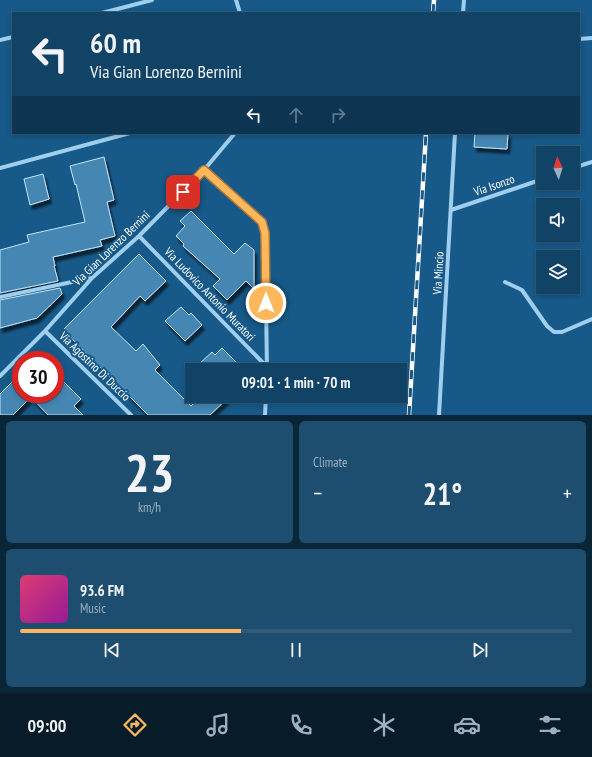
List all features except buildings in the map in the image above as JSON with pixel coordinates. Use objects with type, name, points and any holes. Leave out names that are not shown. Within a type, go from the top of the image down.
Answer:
[{"type":"street","points":[[106,12],[152,0]]},
{"type":"street","points":[[236,0],[240,12]]},
{"type":"street","points":[[463,12],[464,0]]},
{"type":"street","points":[[0,40],[12,36]]},
{"type":"street","points":[[580,39],[592,38]]},
{"type":"street","points":[[0,168],[126,134]]},
{"type":"street","name":"Via Gian Lorenzo Bernini","points":[[0,376],[46,331],[92,278],[139,236],[204,170],[234,134]]},
{"type":"street","name":"Via Mincio","points":[[440,415],[455,134]]},
{"type":"street","points":[[580,166],[592,162]]},
{"type":"street","points":[[204,170],[262,222],[265,233],[267,363]]},
{"type":"street","name":"Via Isonzo","points":[[451,210],[536,181]]},
{"type":"street","name":"Via Ludovico Antonio Muratori","points":[[139,236],[262,363]]},
{"type":"street","points":[[0,298],[92,278]]},
{"type":"street","points":[[505,282],[522,290],[547,326],[554,332],[562,332],[592,319]]},
{"type":"street","name":"Via Agostino Di Duccio","points":[[46,331],[132,415]]},
{"type":"street","points":[[265,415],[266,403]]},
{"type":"railway","points":[[433,12],[434,0]]},
{"type":"railway","points":[[409,415],[426,134]]},
{"type":"route","points":[[183,192],[204,170],[262,222],[265,233],[266,303]]}]
